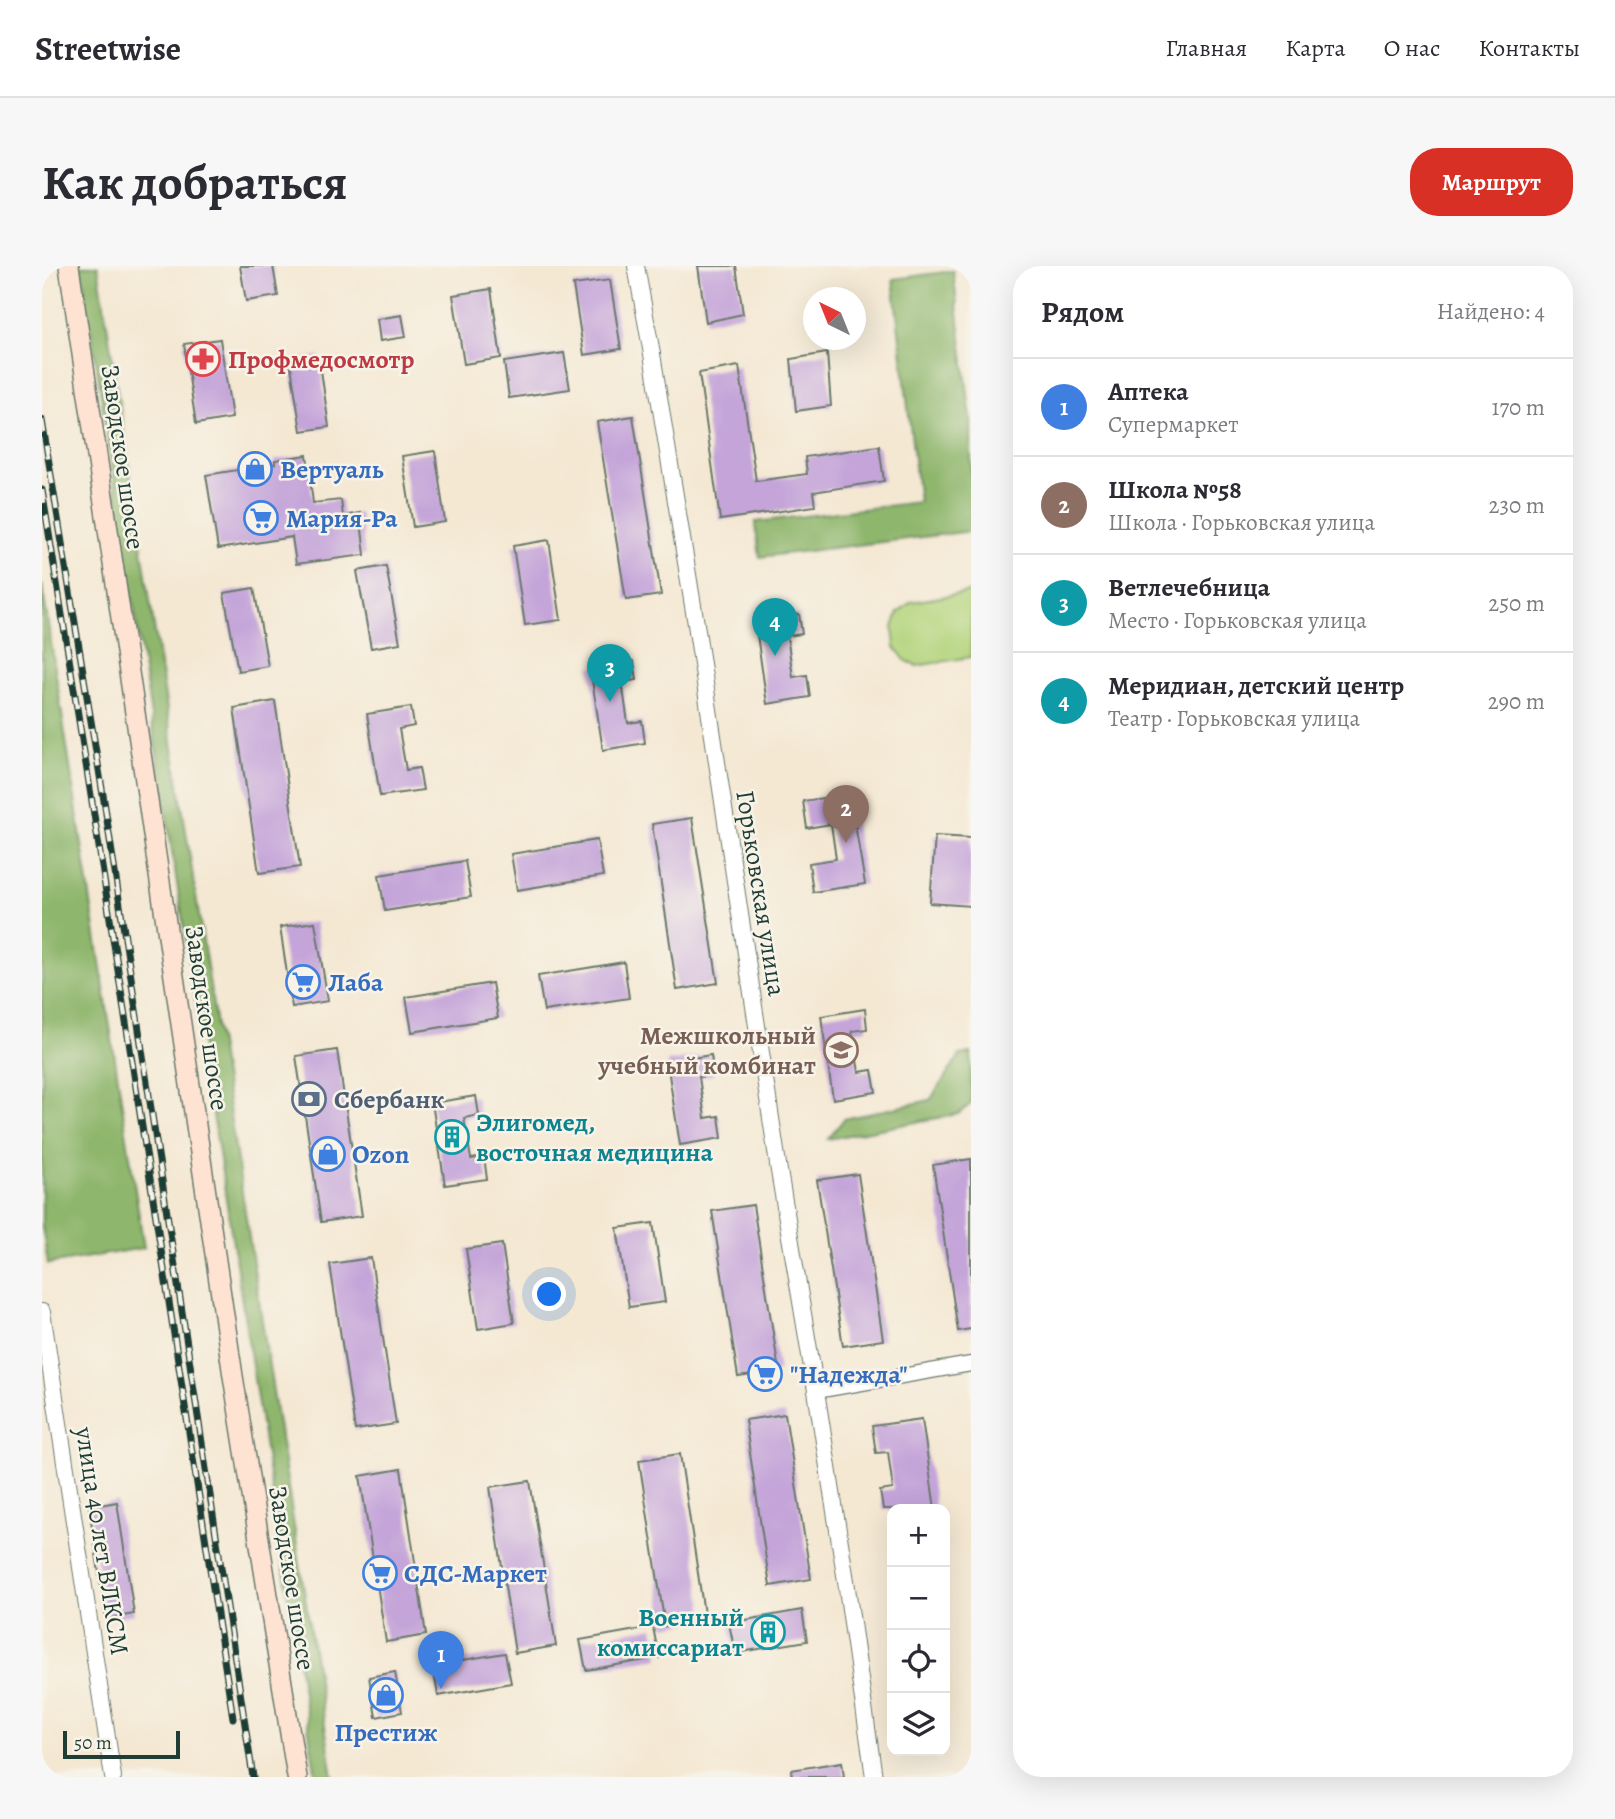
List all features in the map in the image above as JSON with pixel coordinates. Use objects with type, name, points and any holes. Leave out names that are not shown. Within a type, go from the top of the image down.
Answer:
[{"type":"main road","name":"Заводское шоссе","points":[[69,266],[231,1362],[297,1777]]},
{"type":"street","name":"Горьковская улица","points":[[636,266],[694,611],[874,1777]]},
{"type":"street","name":"улица 40 лет ВЛКСМ","points":[[42,1312],[113,1777]]},
{"type":"street","points":[[816,1391],[971,1364]]},
{"type":"green space","points":[[81,266],[98,266],[333,1777],[316,1777]]},
{"type":"green space","points":[[953,271],[971,420],[971,531],[760,557],[755,522],[919,502],[893,279]]},
{"type":"green space","points":[[42,584],[144,1248],[48,1264],[42,1226]]},
{"type":"green space","points":[[971,592],[971,657],[916,666],[905,660],[895,647],[893,627],[898,613],[911,602]]},
{"type":"green space","points":[[971,1053],[971,1104],[958,1114],[828,1139],[844,1119],[930,1100],[960,1055]]},
{"type":"building","points":[[240,266],[273,266],[278,296],[246,301]]},
{"type":"building","points":[[698,266],[736,266],[743,314],[706,322]]},
{"type":"building","points":[[610,280],[621,349],[584,355],[573,285]]},
{"type":"building","points":[[491,289],[501,358],[464,364],[453,295]]},
{"type":"building","points":[[402,315],[406,337],[380,341],[377,319]]},
{"type":"building","points":[[220,339],[232,418],[196,424],[184,344]]},
{"type":"building","points":[[564,353],[570,389],[509,398],[504,362]]},
{"type":"building","points":[[827,353],[831,406],[796,411],[791,359]]},
{"type":"building","points":[[319,356],[329,427],[301,431],[290,360]]},
{"type":"building","points":[[739,366],[756,481],[807,474],[805,457],[879,446],[884,481],[813,492],[815,506],[720,520],[699,373]]},
{"type":"building","points":[[633,416],[661,595],[626,600],[597,422]]},
{"type":"building","points":[[435,451],[445,522],[413,527],[402,456]]},
{"type":"building","points":[[307,455],[313,503],[341,500],[343,516],[360,513],[365,555],[296,564],[292,537],[218,549],[206,475],[275,464],[275,460]]},
{"type":"building","points":[[549,540],[561,620],[525,625],[513,546]]},
{"type":"building","points":[[386,566],[400,643],[371,648],[357,571]]},
{"type":"building","points":[[254,588],[268,666],[238,671],[224,593]]},
{"type":"building","points":[[799,614],[802,634],[787,636],[793,677],[807,675],[810,697],[767,704],[755,621]]},
{"type":"building","points":[[634,661],[637,680],[622,682],[628,723],[642,721],[645,743],[603,750],[590,667]]},
{"type":"building","points":[[275,701],[300,867],[259,873],[234,708]]},
{"type":"building","points":[[411,707],[414,726],[399,729],[406,770],[419,768],[423,790],[380,796],[367,714]]},
{"type":"building","points":[[850,794],[865,884],[813,892],[809,863],[836,859],[831,824],[807,828],[803,801]]},
{"type":"building","points":[[692,818],[718,983],[677,990],[652,824]]},
{"type":"building","points":[[935,836],[971,838],[971,906],[930,903]]},
{"type":"building","points":[[597,840],[603,876],[517,890],[511,854]]},
{"type":"building","points":[[465,861],[471,897],[385,911],[379,875]]},
{"type":"building","points":[[315,922],[328,1001],[292,1007],[280,927]]},
{"type":"building","points":[[624,962],[629,998],[544,1011],[538,976]]},
{"type":"building","points":[[492,983],[498,1018],[412,1032],[406,997]]},
{"type":"building","name":"Межшкольный учебный комбинат","points":[[865,1009],[867,1029],[852,1031],[859,1072],[872,1070],[876,1092],[833,1099],[821,1016]]},
{"type":"building","points":[[337,1050],[362,1216],[321,1222],[296,1056]]},
{"type":"building","points":[[711,1055],[714,1075],[699,1077],[705,1118],[719,1116],[722,1138],[680,1145],[667,1062]]},
{"type":"building","name":"Элигомед, восточная медицина","points":[[476,1096],[479,1115],[464,1118],[471,1159],[484,1157],[487,1179],[445,1185],[432,1103]]},
{"type":"building","points":[[971,1159],[971,1329],[958,1331],[933,1165]]},
{"type":"building","points":[[858,1174],[883,1340],[843,1346],[817,1180]]},
{"type":"building","points":[[753,1205],[779,1371],[738,1377],[712,1211]]},
{"type":"building","points":[[653,1223],[665,1302],[629,1307],[617,1228]]},
{"type":"building","points":[[502,1244],[514,1323],[478,1329],[466,1249]]},
{"type":"building","points":[[371,1258],[396,1424],[355,1430],[330,1264]]},
{"type":"building","points":[[785,1414],[811,1579],[770,1586],[745,1420]]},
{"type":"building","points":[[922,1419],[934,1504],[887,1504],[887,1509],[883,1509],[880,1491],[893,1489],[888,1452],[876,1453],[872,1426]]},
{"type":"building","points":[[680,1454],[705,1620],[665,1626],[639,1460]]},
{"type":"building","points":[[401,1469],[426,1635],[386,1642],[360,1476]]},
{"type":"building","points":[[530,1481],[556,1646],[515,1653],[490,1487]]},
{"type":"building","points":[[117,1502],[134,1614],[106,1619],[89,1507]]},
{"type":"building","name":"Военный комиссариат","points":[[802,1610],[807,1641],[735,1653],[729,1623]]},
{"type":"building","points":[[653,1627],[659,1658],[586,1670],[580,1640]]},
{"type":"building","points":[[505,1653],[511,1683],[438,1696],[433,1665]]},
{"type":"building","points":[[395,1672],[402,1712],[376,1717],[369,1677]]},
{"type":"building","points":[[842,1762],[844,1777],[792,1777],[791,1770]]},
{"type":"railway","points":[[42,420],[105,807],[253,1777]]},
{"type":"railway","points":[[42,490],[233,1718]]},
{"type":"place","name":"Профмедосмотр","points":[[203,359]]},
{"type":"place","name":"Вертуаль","points":[[255,469]]},
{"type":"place","name":"Мария-Ра","points":[[261,518]]},
{"type":"place","name":"Меридиан, детский центр","points":[[775,656]]},
{"type":"place","name":"Ветлечебница","points":[[610,702]]},
{"type":"place","name":"Школа №58","points":[[846,843]]},
{"type":"place","name":"Лаба","points":[[303,982]]},
{"type":"place","name":"Межшкольный учебный комбинат","points":[[841,1050]]},
{"type":"place","name":"Сбербанк","points":[[309,1099]]},
{"type":"place","name":"Элигомед, восточная медицина","points":[[452,1137]]},
{"type":"place","name":"Ozon","points":[[328,1154]]},
{"type":"place","name":"\"Надежда\"","points":[[765,1374]]},
{"type":"place","name":"СДС-Маркет","points":[[380,1573]]},
{"type":"place","name":"Военный комиссариат","points":[[768,1632]]},
{"type":"place","name":"Аптека","points":[[441,1689]]},
{"type":"place","name":"Престиж","points":[[386,1695]]}]
